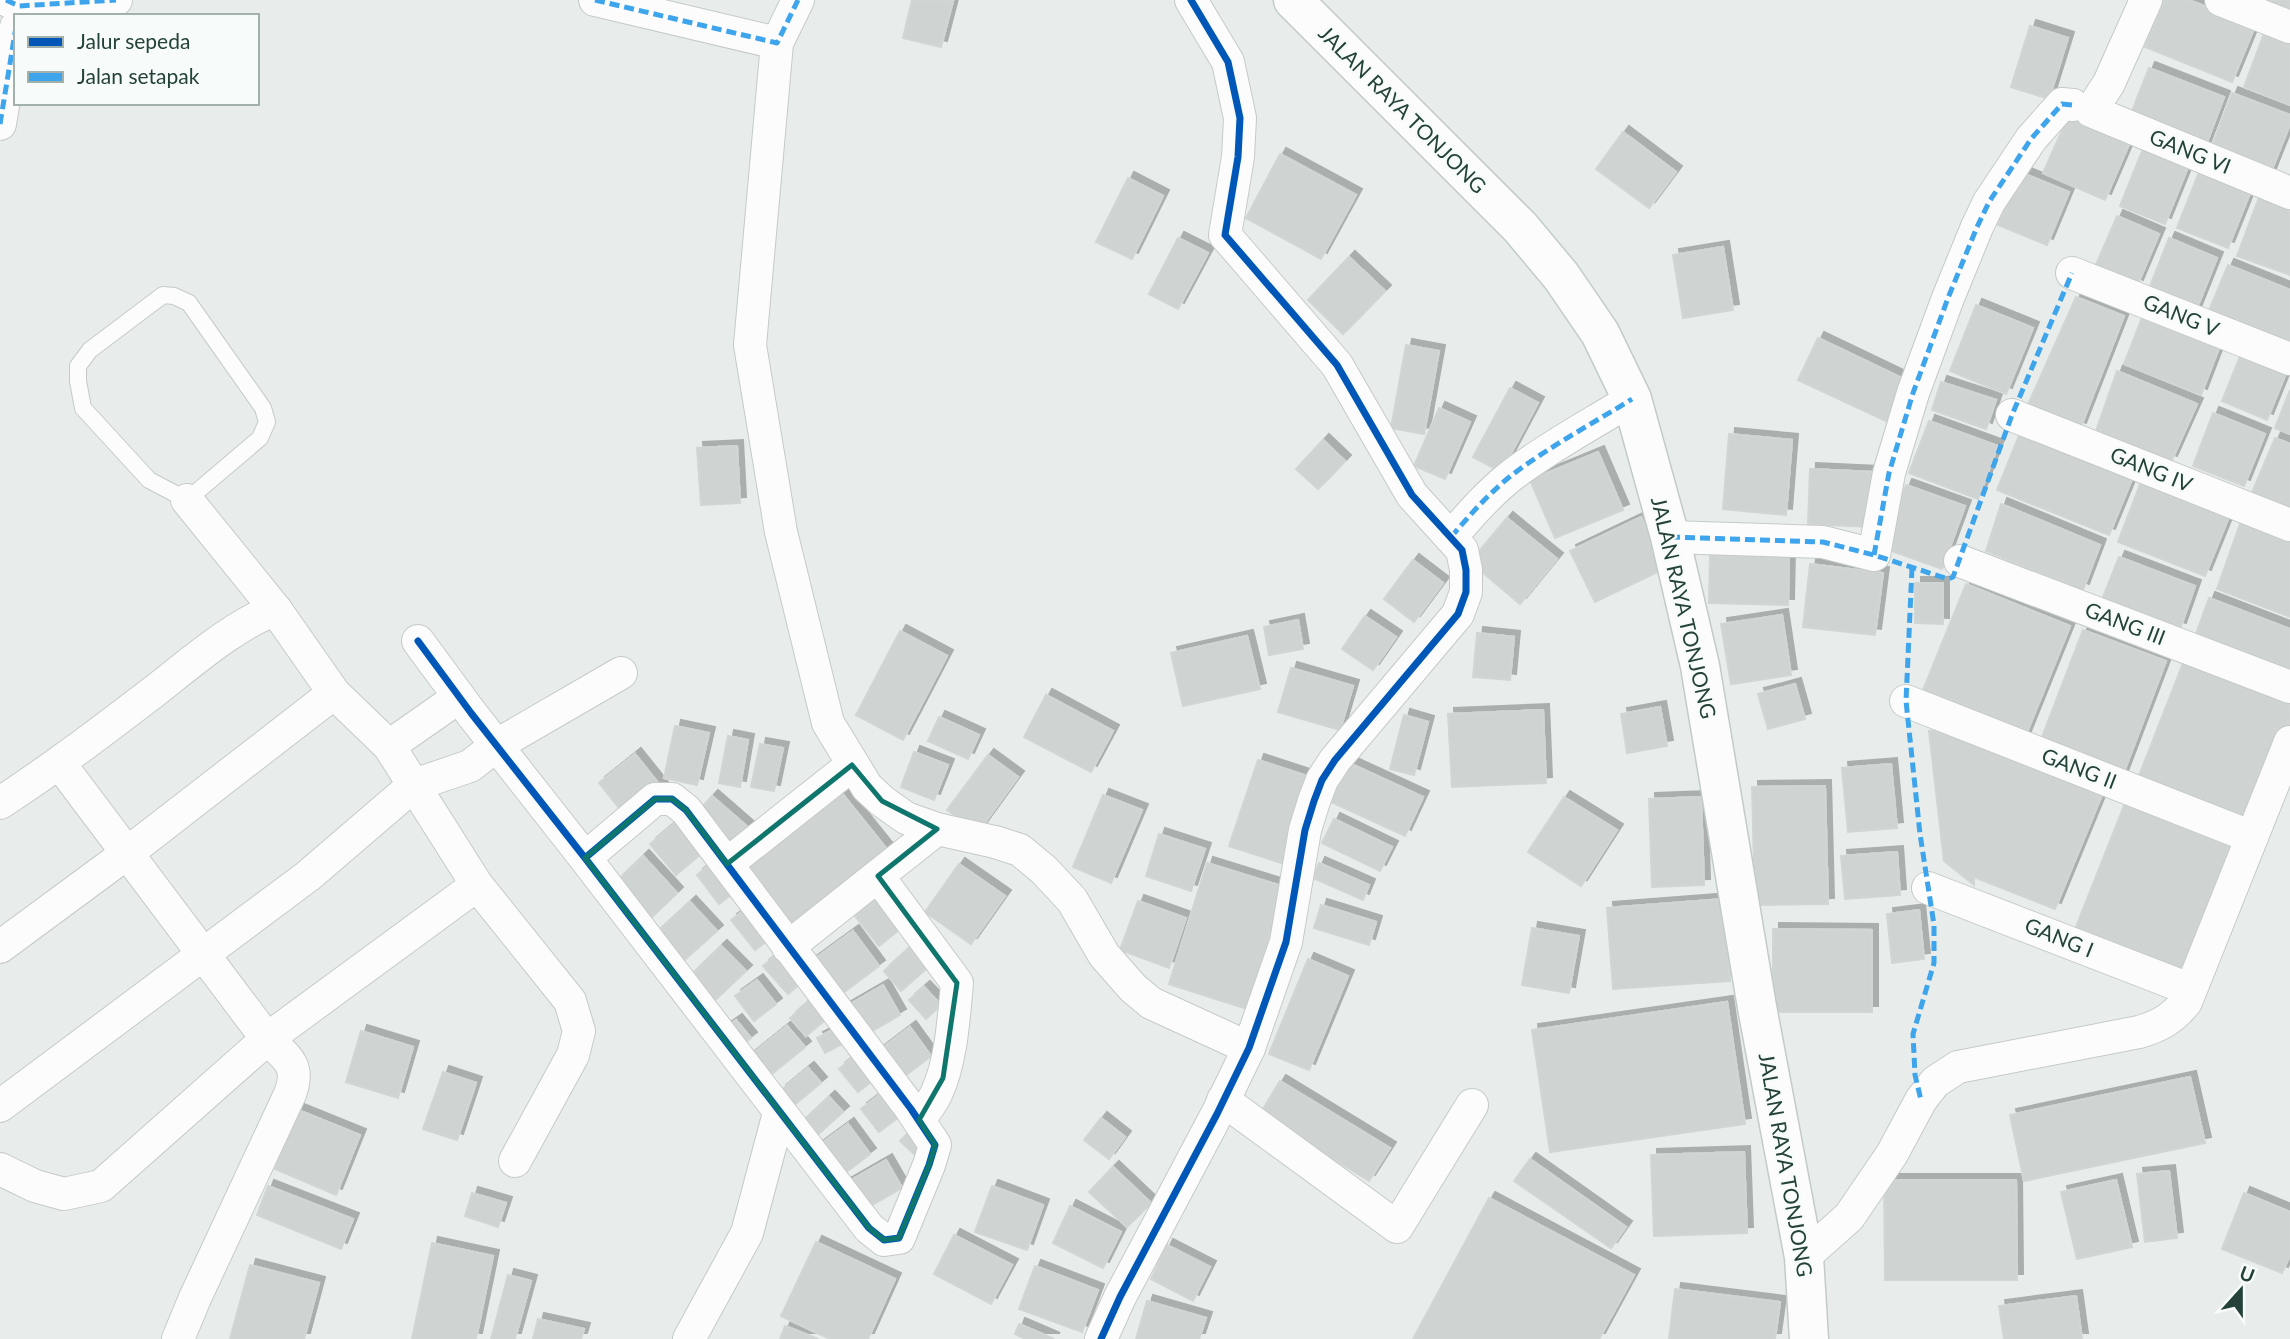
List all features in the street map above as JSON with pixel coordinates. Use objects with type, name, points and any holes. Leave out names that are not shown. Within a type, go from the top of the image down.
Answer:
[{"type":"main road","name":"JALAN RAYA TONJONG","points":[[1293,0],[1520,227],[1561,276],[1600,334],[1632,399],[1670,537],[1700,666],[1757,1007],[1804,1257],[1809,1339]]},
{"type":"street","points":[[15,12],[116,0]]},
{"type":"street","points":[[595,0],[778,43]]},
{"type":"street","points":[[798,0],[778,43],[750,345],[781,532],[828,723],[867,787],[882,801],[906,818],[937,830],[1020,850],[1044,870],[1072,900],[1104,955],[1133,989],[1151,1003],[1249,1048]]},
{"type":"street","points":[[1101,1339],[1120,1297],[1249,1048],[1286,942],[1305,830],[1322,780],[1335,760],[1458,614],[1466,592],[1466,569],[1462,550],[1412,495],[1337,365],[1225,235],[1238,157],[1240,118],[1227,62],[1191,0]]},
{"type":"street","points":[[1670,537],[1823,542],[1874,555],[1889,473],[1913,393],[1948,298],[1989,202],[2031,139],[2062,104],[2082,108],[2109,83],[2146,0]]},
{"type":"street","points":[[2221,0],[2290,27]]},
{"type":"street","points":[[0,124],[14,19]]},
{"type":"street","name":"GANG VI","points":[[2082,108],[2290,192]]},
{"type":"street","name":"GANG V","points":[[2072,273],[2290,359]]},
{"type":"street","points":[[1451,537],[1482,501],[1511,476],[1540,455],[1632,399]]},
{"type":"street","name":"GANG IV","points":[[2012,415],[2290,525]]},
{"type":"street","points":[[187,500],[276,610],[334,693],[389,746],[477,885],[570,1001],[579,1031],[573,1055],[515,1161]]},
{"type":"street","name":"GANG III","points":[[1960,561],[2290,687]]},
{"type":"street","points":[[0,803],[60,764],[198,658],[260,615],[276,610]]},
{"type":"street","points":[[418,641],[869,1228],[884,1240],[899,1238],[935,1145],[686,810],[672,799],[655,799],[585,858]]},
{"type":"street","points":[[0,1106],[308,876],[414,785],[470,766],[497,745],[621,673]]},
{"type":"street","points":[[0,947],[126,854],[334,693]]},
{"type":"street","points":[[389,746],[459,697]]},
{"type":"street","name":"GANG II","points":[[1906,701],[2252,837]]},
{"type":"street","points":[[1804,1257],[1836,1230],[1855,1209],[1892,1154],[1921,1100],[1935,1082],[1958,1067],[2161,1026],[2176,1015],[2186,1002],[2290,742]]},
{"type":"street","points":[[60,764],[267,1039],[294,1066],[295,1080],[178,1339]]},
{"type":"street","points":[[727,864],[852,765]]},
{"type":"street","points":[[788,947],[937,830]]},
{"type":"street","points":[[878,876],[957,983],[943,1078],[936,1096],[919,1120]]},
{"type":"street","points":[[0,1169],[35,1186],[64,1194],[101,1186],[267,1039],[477,885]]},
{"type":"street","name":"GANG I","points":[[1928,888],[2189,989]]},
{"type":"street","points":[[1223,1101],[1397,1227],[1472,1105]]},
{"type":"street","points":[[689,1339],[747,1233],[779,1113]]},
{"type":"lane","points":[[163,295],[174,296],[189,303],[263,408],[267,422],[260,438],[187,500],[149,480],[83,408],[78,381],[78,366],[90,350],[163,295]]},
{"type":"highlighted area","points":[[852,765],[882,801],[937,829],[878,876],[957,983],[943,1078],[919,1120],[935,1145],[899,1238],[884,1240],[869,1228],[585,858],[655,799],[672,799],[686,810],[727,864]]},
{"type":"building","points":[[912,0],[953,1],[941,47],[903,38]]},
{"type":"building","points":[[2164,0],[2189,0],[2255,26],[2232,82],[2145,47]]},
{"type":"building","points":[[2268,0],[2290,0],[2290,16],[2266,4]]},
{"type":"building","points":[[2030,26],[2068,38],[2049,99],[2011,87]]},
{"type":"building","points":[[2265,31],[2290,40],[2290,105],[2244,87]]},
{"type":"building","points":[[2149,68],[2224,97],[2204,150],[2128,121]]},
{"type":"building","points":[[2232,93],[2290,115],[2290,124],[2269,177],[2209,154]]},
{"type":"building","points":[[2072,108],[2133,135],[2105,200],[2043,173]]},
{"type":"building","points":[[1623,132],[1676,172],[1649,208],[1596,169]]},
{"type":"building","points":[[2145,144],[2190,162],[2165,224],[2120,206]]},
{"type":"building","points":[[1280,154],[1356,195],[1321,259],[1246,218]]},
{"type":"building","points":[[2201,167],[2252,188],[2228,248],[2177,228]]},
{"type":"building","points":[[2020,172],[2069,192],[2047,245],[1998,225]]},
{"type":"building","points":[[1128,178],[1163,196],[1132,259],[1096,242]]},
{"type":"building","points":[[2261,192],[2290,203],[2290,275],[2237,256]]},
{"type":"building","points":[[2117,216],[2159,234],[2137,286],[2095,267]]},
{"type":"building","points":[[1178,238],[1208,253],[1178,309],[1149,294]]},
{"type":"building","points":[[2169,238],[2217,258],[2195,313],[2147,294]]},
{"type":"building","points":[[1723,247],[1733,310],[1683,318],[1673,255]]},
{"type":"building","points":[[1349,257],[1385,291],[1343,334],[1308,300]]},
{"type":"building","points":[[2228,265],[2290,290],[2290,347],[2208,313]]},
{"type":"building","points":[[2076,297],[2124,316],[2080,429],[2027,407]]},
{"type":"building","points":[[1976,305],[2033,328],[2006,394],[1950,371]]},
{"type":"building","points":[[2145,310],[2222,340],[2201,395],[2124,364]]},
{"type":"building","points":[[1818,338],[1910,382],[1890,423],[1798,380]]},
{"type":"building","points":[[1406,345],[1439,351],[1424,434],[1391,428]]},
{"type":"building","points":[[2243,349],[2288,368],[2267,420],[2222,401]]},
{"type":"building","points":[[2117,371],[2197,404],[2171,462],[2096,431]]},
{"type":"building","points":[[1941,382],[1996,400],[1986,429],[1932,410]]},
{"type":"building","points":[[1510,388],[1538,403],[1501,472],[1473,457]]},
{"type":"building","points":[[2290,390],[2290,434],[2275,428]]},
{"type":"building","points":[[1439,408],[1470,422],[1445,479],[1414,466]]},
{"type":"building","points":[[2213,413],[2265,434],[2244,486],[2193,466]]},
{"type":"building","points":[[1929,421],[1998,446],[1978,499],[1909,473]]},
{"type":"building","points":[[2020,433],[2132,479],[2109,535],[1997,490]]},
{"type":"building","points":[[1729,434],[1792,440],[1786,515],[1723,509]]},
{"type":"building","points":[[2275,438],[2290,444],[2290,512],[2251,495]]},
{"type":"building","points":[[1323,440],[1345,461],[1318,489],[1296,469]]},
{"type":"building","points":[[737,446],[740,503],[701,505],[697,448]]},
{"type":"building","points":[[1598,452],[1623,510],[1555,538],[1530,480]]},
{"type":"building","points":[[1810,469],[1873,472],[1871,527],[1808,524]]},
{"type":"building","points":[[2142,479],[2230,514],[2205,576],[2118,542]]},
{"type":"building","points":[[1906,485],[1965,506],[1942,569],[1883,548]]},
{"type":"building","points":[[2001,504],[2100,545],[2083,590],[1986,551]]},
{"type":"building","points":[[1641,517],[1666,568],[1595,602],[1570,551]]},
{"type":"building","points":[[1507,518],[1557,559],[1520,604],[1470,562]]},
{"type":"building","points":[[2241,521],[2290,541],[2290,617],[2217,589]]},
{"type":"building","points":[[1710,554],[1789,556],[1788,605],[1709,603]]},
{"type":"building","points":[[2119,557],[2195,586],[2180,629],[2101,602]]},
{"type":"building","points":[[1413,560],[1443,583],[1414,622],[1384,599]]},
{"type":"building","points":[[1810,564],[1883,573],[1875,635],[1803,627]]},
{"type":"building","points":[[1915,583],[1943,583],[1943,624],[1915,623]]},
{"type":"building","points":[[1966,584],[2070,626],[2023,742],[1919,700]]},
{"type":"building","points":[[2209,598],[2290,629],[2290,674],[2196,634]]},
{"type":"building","points":[[1782,615],[1791,675],[1731,684],[1721,624]]},
{"type":"building","points":[[1365,616],[1396,637],[1373,670],[1342,649]]},
{"type":"building","points":[[1298,620],[1303,649],[1269,655],[1264,627]]},
{"type":"building","points":[[2083,630],[2166,661],[2122,777],[2039,745]]},
{"type":"building","points":[[900,631],[947,656],[903,740],[856,715]]},
{"type":"building","points":[[1477,633],[1514,637],[1510,680],[1473,677]]},
{"type":"building","points":[[1247,636],[1260,689],[1183,706],[1171,653]]},
{"type":"building","points":[[2183,663],[2290,705],[2290,721],[2247,830],[2135,786]]},
{"type":"building","points":[[1291,668],[1353,686],[1340,730],[1278,712]]},
{"type":"building","points":[[1795,684],[1805,719],[1768,729],[1758,694]]},
{"type":"building","points":[[1046,695],[1113,731],[1091,772],[1024,737]]},
{"type":"building","points":[[1660,707],[1667,746],[1627,753],[1621,714]]},
{"type":"building","points":[[1543,710],[1546,783],[1452,787],[1448,714]]},
{"type":"building","points":[[1404,715],[1428,722],[1414,775],[1390,769]]},
{"type":"building","points":[[939,717],[979,735],[968,759],[928,741]]},
{"type":"building","points":[[1941,721],[2106,785],[2055,909],[1974,877],[1974,885],[1944,861],[1929,731],[1937,731]]},
{"type":"building","points":[[675,726],[709,733],[697,785],[664,778]]},
{"type":"building","points":[[728,736],[748,740],[740,787],[719,783]]},
{"type":"building","points":[[760,744],[783,748],[774,791],[751,787]]},
{"type":"building","points":[[914,752],[948,765],[934,800],[901,787]]},
{"type":"building","points":[[635,754],[663,789],[627,818],[599,783]]},
{"type":"building","points":[[988,755],[1018,777],[978,832],[947,810]]},
{"type":"building","points":[[1258,760],[1313,778],[1284,864],[1229,846]]},
{"type":"building","points":[[1349,763],[1423,797],[1405,836],[1331,802]]},
{"type":"building","points":[[1891,764],[1897,828],[1848,832],[1842,768]]},
{"type":"building","points":[[836,786],[890,853],[794,930],[740,864]]},
{"type":"building","points":[[1825,786],[1828,904],[1755,905],[1752,787]]},
{"type":"building","points":[[1103,795],[1142,810],[1111,883],[1073,867]]},
{"type":"building","points":[[712,796],[750,829],[734,847],[696,814]]},
{"type":"building","points":[[1564,797],[1617,830],[1581,886],[1528,852]]},
{"type":"building","points":[[1701,797],[1704,885],[1652,887],[1649,799]]},
{"type":"building","points":[[2125,803],[2239,849],[2188,978],[2074,932]]},
{"type":"building","points":[[681,818],[707,849],[676,875],[650,844]]},
{"type":"building","points":[[1334,819],[1392,847],[1380,871],[1322,843]]},
{"type":"building","points":[[1159,834],[1205,849],[1191,891],[1146,876]]},
{"type":"building","points":[[1897,852],[1900,895],[1845,899],[1841,856]]},
{"type":"building","points":[[643,856],[677,893],[652,917],[617,881]]},
{"type":"building","points":[[713,862],[736,891],[719,904],[697,875]]},
{"type":"building","points":[[1207,863],[1285,887],[1247,1009],[1169,984]]},
{"type":"building","points":[[1319,863],[1369,885],[1363,900],[1313,878]]},
{"type":"building","points":[[959,864],[1005,896],[971,944],[925,912]]},
{"type":"building","points":[[875,899],[900,929],[879,946],[855,916]]},
{"type":"building","points":[[1723,899],[1730,981],[1613,989],[1607,908]]},
{"type":"building","points":[[1138,901],[1186,918],[1169,968],[1120,950]]},
{"type":"building","points":[[690,902],[717,931],[680,964],[654,935]]},
{"type":"building","points":[[1321,905],[1376,922],[1369,945],[1314,928]]},
{"type":"building","points":[[749,907],[772,937],[755,950],[731,920]]},
{"type":"building","points":[[1919,910],[1924,959],[1892,963],[1887,914]]},
{"type":"building","points":[[1532,928],[1579,936],[1569,993],[1522,985]]},
{"type":"building","points":[[1773,929],[1872,930],[1872,1012],[1773,1012]]},
{"type":"building","points":[[853,931],[879,966],[836,998],[809,963]]},
{"type":"building","points":[[914,944],[932,964],[901,991],[884,971]]},
{"type":"building","points":[[721,946],[746,971],[712,1003],[688,978]]},
{"type":"building","points":[[782,950],[806,979],[788,994],[763,966]]},
{"type":"building","points":[[1308,959],[1348,976],[1309,1070],[1269,1054]]},
{"type":"building","points":[[757,980],[776,1004],[754,1021],[735,996]]},
{"type":"building","points":[[883,985],[900,1015],[862,1037],[845,1007]]},
{"type":"building","points":[[924,987],[941,1005],[926,1019],[909,1000]]},
{"type":"building","points":[[814,997],[830,1016],[806,1036],[790,1018]]},
{"type":"building","points":[[1727,1002],[1745,1124],[1550,1152],[1532,1030]]},
{"type":"building","points":[[736,1020],[751,1038],[734,1051],[719,1032]]},
{"type":"building","points":[[787,1026],[805,1047],[763,1081],[745,1060]]},
{"type":"building","points":[[840,1026],[848,1041],[825,1053],[817,1038]]},
{"type":"building","points":[[910,1027],[931,1056],[897,1082],[876,1053]]},
{"type":"building","points":[[361,1031],[413,1047],[398,1098],[346,1082]]},
{"type":"building","points":[[857,1054],[876,1078],[858,1092],[839,1069]]},
{"type":"building","points":[[808,1068],[821,1083],[793,1106],[780,1091]]},
{"type":"building","points":[[443,1072],[476,1083],[457,1140],[423,1129]]},
{"type":"building","points":[[2190,1077],[2205,1143],[2024,1181],[2010,1115]]},
{"type":"building","points":[[1280,1081],[1390,1148],[1369,1181],[1260,1114]]},
{"type":"building","points":[[886,1090],[904,1113],[879,1132],[861,1109]]},
{"type":"building","points":[[829,1097],[843,1112],[814,1138],[800,1124]]},
{"type":"building","points":[[298,1110],[360,1135],[336,1195],[275,1169]]},
{"type":"building","points":[[1101,1118],[1125,1137],[1109,1159],[1084,1140]]},
{"type":"building","points":[[848,1124],[870,1154],[841,1176],[818,1146]]},
{"type":"building","points":[[912,1129],[926,1142],[914,1154],[900,1141]]},
{"type":"building","points":[[1744,1152],[1747,1233],[1654,1236],[1651,1155]]},
{"type":"building","points":[[1530,1159],[1626,1227],[1611,1248],[1514,1181]]},
{"type":"building","points":[[886,1160],[902,1188],[862,1211],[846,1183]]},
{"type":"building","points":[[1113,1167],[1151,1203],[1127,1227],[1089,1192]]},
{"type":"building","points":[[2169,1171],[2177,1238],[2145,1242],[2137,1174]]},
{"type":"building","points":[[1884,1180],[2016,1180],[2017,1280],[1885,1280]]},
{"type":"building","points":[[2116,1180],[2132,1247],[2077,1259],[2061,1192]]},
{"type":"building","points":[[268,1186],[353,1219],[341,1249],[257,1215]]},
{"type":"building","points":[[992,1186],[1043,1205],[1027,1250],[975,1232]]},
{"type":"building","points":[[472,1193],[506,1203],[498,1227],[465,1216]]},
{"type":"building","points":[[2244,1193],[2290,1212],[2290,1255],[2282,1273],[2222,1249]]},
{"type":"building","points":[[1489,1198],[1634,1275],[1599,1339],[1413,1339]]},
{"type":"building","points":[[1070,1206],[1121,1232],[1103,1268],[1053,1243]]},
{"type":"building","points":[[954,1235],[1012,1265],[991,1304],[934,1274]]},
{"type":"building","points":[[816,1242],[895,1279],[868,1339],[830,1339],[781,1316]]},
{"type":"building","points":[[432,1243],[493,1256],[476,1339],[412,1339]]},
{"type":"building","points":[[1167,1245],[1210,1267],[1193,1301],[1151,1279]]},
{"type":"building","points":[[250,1265],[319,1283],[304,1339],[230,1339]]},
{"type":"building","points":[[1035,1266],[1098,1290],[1082,1332],[1019,1309]]},
{"type":"building","points":[[508,1275],[531,1281],[515,1339],[491,1339]]},
{"type":"building","points":[[1675,1289],[1780,1302],[1775,1339],[1669,1339]]},
{"type":"building","points":[[2076,1296],[2082,1339],[2004,1339],[1999,1306]]},
{"type":"building","points":[[1147,1301],[1206,1318],[1199,1339],[1136,1339]]},
{"type":"building","points":[[538,1319],[584,1329],[581,1339],[533,1339]]},
{"type":"building","points":[[1019,1324],[1054,1339],[1025,1339],[1015,1334]]},
{"type":"building","points":[[785,1326],[818,1339],[780,1339]]},
{"type":"marked path","points":[[6,0],[19,6],[116,0]]},
{"type":"marked path","points":[[595,0],[777,43],[798,0]]},
{"type":"marked path","points":[[0,124],[14,39]]},
{"type":"marked path","points":[[1874,555],[1889,473],[1913,393],[1977,227],[1989,202],[2031,139],[2062,104],[2073,105]]},
{"type":"marked path","points":[[1670,537],[1823,542],[1948,579],[1953,577],[2012,415],[2072,273]]},
{"type":"marked path","points":[[1451,537],[1488,497],[1526,464],[1632,399]]},
{"type":"marked path","points":[[1912,568],[1906,701],[1920,834],[1934,925],[1934,963],[1913,1034],[1915,1075],[1921,1100]]},
{"type":"cycle path","points":[[1101,1339],[1120,1297],[1249,1048],[1286,942],[1305,830],[1322,780],[1335,760],[1458,614],[1466,592],[1462,550],[1412,495],[1337,365],[1225,235],[1238,157],[1240,118],[1228,62],[1191,0]]},
{"type":"cycle path","points":[[418,641],[869,1228],[884,1240],[899,1238],[935,1145],[911,1109],[686,810],[672,799],[655,799],[585,858]]}]
